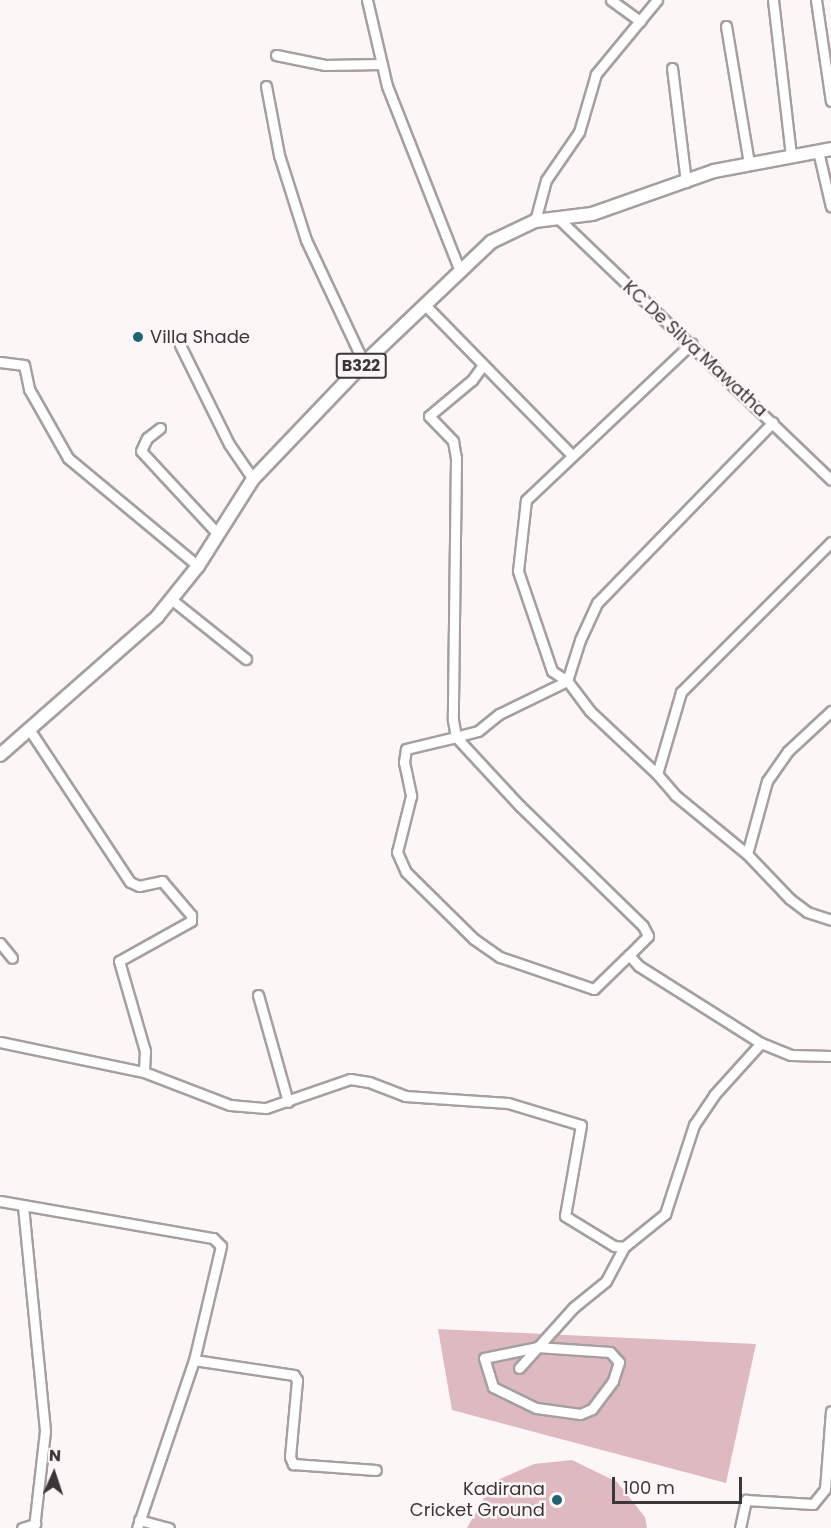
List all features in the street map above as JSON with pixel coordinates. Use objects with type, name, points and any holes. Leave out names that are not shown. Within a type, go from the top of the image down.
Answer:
[{"type":"main road","name":"B322","points":[[0,756],[157,617],[198,566],[217,533],[254,479],[364,363],[491,242],[535,221],[592,214],[749,163],[831,149]]},
{"type":"street","points":[[367,0],[387,86],[460,271]]},
{"type":"street","points":[[611,0],[640,21]]},
{"type":"street","points":[[535,221],[546,180],[579,132],[596,74],[657,0]]},
{"type":"street","points":[[773,0],[791,155]]},
{"type":"street","points":[[816,0],[831,101]]},
{"type":"street","points":[[726,26],[749,163]]},
{"type":"street","points":[[276,54],[324,65],[382,64]]},
{"type":"street","points":[[672,68],[686,182]]},
{"type":"street","points":[[266,86],[279,155],[306,240],[364,363]]},
{"type":"street","points":[[818,151],[831,207]]},
{"type":"street","name":"KC De Silva Mawatha","points":[[558,218],[692,343],[831,480]]},
{"type":"street","points":[[425,305],[572,455]]},
{"type":"street","points":[[692,343],[526,500],[518,571],[552,671],[567,681],[590,711],[657,774],[675,795],[747,854],[790,899],[807,912],[831,920]]},
{"type":"street","points":[[180,345],[229,444],[254,479]]},
{"type":"street","points":[[0,362],[24,365],[28,389],[68,458],[198,566]]},
{"type":"street","points":[[483,364],[472,380],[429,416],[453,441],[456,458],[453,720],[456,737],[519,806],[643,926],[648,936],[594,989],[500,957],[474,939],[406,872],[397,852],[411,796],[404,762],[406,749],[456,737],[478,731],[499,714],[567,681],[597,603],[773,422]]},
{"type":"street","points":[[160,428],[147,438],[141,451],[217,533]]},
{"type":"street","points":[[657,774],[681,692],[831,542]]},
{"type":"street","points":[[171,599],[246,660]]},
{"type":"street","points":[[747,854],[767,782],[788,751],[831,711]]},
{"type":"street","points":[[29,729],[130,882],[139,886],[162,880],[191,915],[191,921],[119,961],[145,1051],[144,1072]]},
{"type":"street","points":[[0,943],[12,958]]},
{"type":"street","points":[[629,955],[639,966],[761,1042],[791,1055],[831,1056]]},
{"type":"street","points":[[258,995],[288,1102]]},
{"type":"street","points":[[0,1042],[144,1072],[230,1105],[266,1108],[350,1079],[369,1082],[405,1096],[508,1104],[581,1125],[566,1216],[614,1246],[624,1247]]},
{"type":"street","points":[[519,1368],[574,1307],[606,1281],[624,1247],[665,1214],[694,1125],[714,1095],[761,1042]]},
{"type":"street","points":[[0,1201],[213,1239],[221,1246],[194,1360],[138,1524],[169,1528]]},
{"type":"street","points":[[22,1528],[34,1526],[45,1431],[23,1206]]},
{"type":"street","points":[[537,1347],[610,1352],[619,1362],[613,1381],[592,1409],[580,1414],[536,1408],[493,1387],[484,1358],[537,1347]]},
{"type":"street","points":[[194,1360],[294,1375],[297,1386],[290,1457],[293,1464],[376,1470]]},
{"type":"street","points":[[740,1528],[746,1500],[813,1504],[825,1489],[831,1411]]},
{"type":"shaded area","points":[[438,1329],[756,1344],[726,1483],[452,1410]]},
{"type":"shaded area","name":"Kadirana Cricket Ground","points":[[572,1460],[617,1482],[645,1517],[647,1528],[467,1528],[493,1482],[534,1464]]},
{"type":"place","name":"Villa Shade","points":[[138,337]]},
{"type":"place","name":"Kadirana Cricket Ground","points":[[557,1500]]}]
